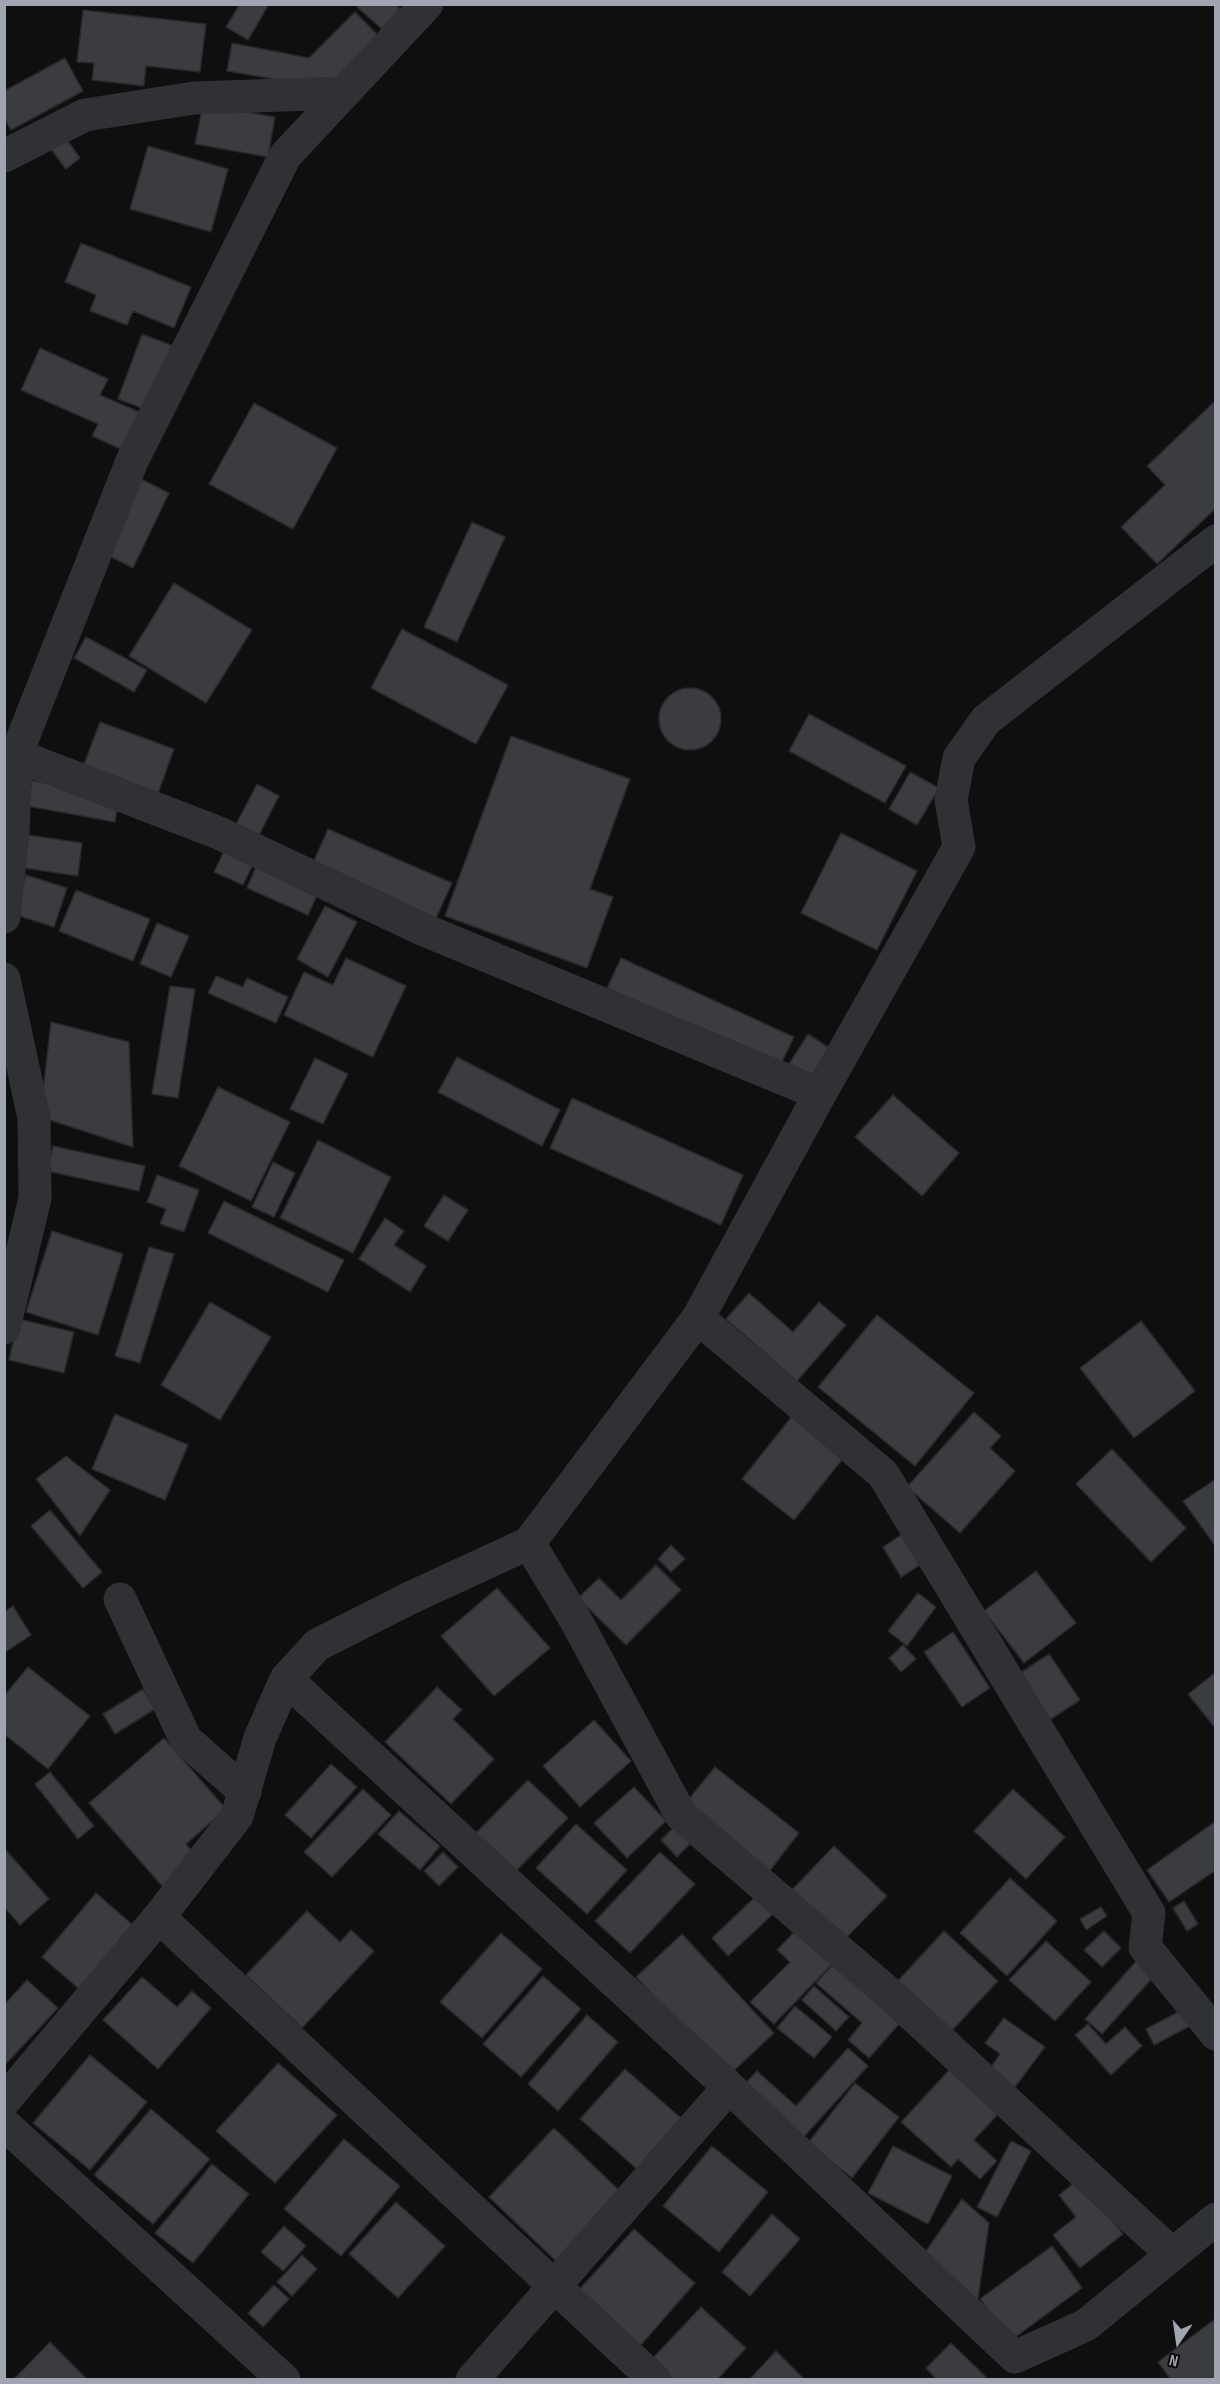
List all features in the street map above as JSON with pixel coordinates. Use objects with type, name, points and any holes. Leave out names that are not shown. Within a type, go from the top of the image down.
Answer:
[{"type":"street","points":[[4,917],[13,833],[16,755],[132,461],[285,156],[427,4]]},
{"type":"street","points":[[4,156],[85,115],[194,98],[344,93]]},
{"type":"street","points":[[4,2102],[159,1917],[237,1816],[260,1738],[286,1679],[317,1645],[410,1598],[530,1543],[698,1318],[819,1094],[959,847],[951,800],[959,758],[986,720],[1215,542]]},
{"type":"street","points":[[16,755],[219,833],[422,929],[819,1094]]},
{"type":"street","points":[[4,979],[34,1118],[34,1198],[4,1328]]},
{"type":"street","points":[[698,1318],[883,1474],[1149,1913],[1145,1947],[1215,2034]]},
{"type":"street","points":[[530,1543],[575,1619],[681,1815],[891,1995],[1172,2254]]},
{"type":"street","points":[[120,1599],[186,1740],[245,1792]]},
{"type":"street","points":[[286,1679],[729,2087],[1015,2357],[1086,2325],[1215,2219]]},
{"type":"street","points":[[159,1917],[655,2379]]},
{"type":"street","points":[[472,2379],[729,2087]]},
{"type":"street","points":[[4,2124],[284,2379]]},
{"type":"building","points":[[240,4],[269,4],[248,40],[226,27]]},
{"type":"building","points":[[360,4],[395,4],[400,9],[382,29],[357,7]]},
{"type":"building","points":[[83,10],[206,24],[200,72],[146,66],[144,86],[92,80],[94,63],[77,62]]},
{"type":"building","points":[[355,12],[379,36],[326,88],[227,71],[232,43],[309,58]]},
{"type":"building","points":[[65,58],[83,91],[11,130],[4,118],[4,91]]},
{"type":"building","points":[[203,104],[275,117],[268,157],[195,144]]},
{"type":"building","points":[[65,137],[80,158],[66,169],[50,148]]},
{"type":"building","points":[[148,146],[228,169],[211,232],[130,209]]},
{"type":"building","points":[[81,243],[191,287],[174,328],[133,311],[127,325],[90,311],[96,295],[65,282]]},
{"type":"building","points":[[142,334],[176,347],[152,412],[118,399]]},
{"type":"building","points":[[40,348],[108,379],[100,395],[144,414],[127,452],[92,436],[98,424],[21,390]]},
{"type":"building","points":[[254,403],[337,448],[293,529],[209,484]]},
{"type":"building","points":[[1213,403],[1216,405],[1216,508],[1157,564],[1121,527],[1165,485],[1147,466]]},
{"type":"building","points":[[139,478],[169,493],[133,568],[103,553]]},
{"type":"building","points":[[472,522],[505,537],[457,642],[424,627]]},
{"type":"building","points":[[174,583],[252,630],[206,703],[129,656]]},
{"type":"building","points":[[402,629],[508,685],[476,744],[371,688]]},
{"type":"building","points":[[86,637],[147,670],[134,692],[74,658]]},
{"type":"building","points":[[690,688],[702,690],[712,697],[719,707],[721,719],[719,731],[712,741],[702,748],[690,750],[678,748],[668,741],[661,731],[659,719],[661,707],[668,697],[678,690]]},
{"type":"building","points":[[809,714],[906,766],[885,803],[789,751]]},
{"type":"building","points":[[100,722],[174,749],[156,799],[81,772]]},
{"type":"building","points":[[511,736],[630,779],[590,889],[613,897],[587,968],[445,916]]},
{"type":"building","points":[[910,772],[939,788],[917,825],[889,809]]},
{"type":"building","points":[[32,780],[119,797],[115,822],[27,806]]},
{"type":"building","points":[[257,784],[279,796],[255,843],[232,832]]},
{"type":"building","points":[[328,829],[452,883],[436,918],[313,863]]},
{"type":"building","points":[[841,833],[917,871],[877,950],[801,913]]},
{"type":"building","points":[[21,834],[82,843],[78,876],[17,867]]},
{"type":"building","points":[[225,849],[254,862],[243,885],[214,872]]},
{"type":"building","points":[[258,862],[320,889],[308,915],[247,888]]},
{"type":"building","points":[[26,875],[67,888],[54,927],[13,914]]},
{"type":"building","points":[[76,890],[150,919],[133,961],[59,931]]},
{"type":"building","points":[[325,906],[357,922],[328,977],[297,959]]},
{"type":"building","points":[[157,923],[189,936],[171,977],[140,964]]},
{"type":"building","points":[[346,958],[406,986],[373,1057],[284,1015],[304,972],[333,985]]},
{"type":"building","points":[[621,958],[794,1037],[780,1066],[607,988]]},
{"type":"building","points":[[216,976],[243,987],[247,978],[288,997],[276,1023],[208,993]]},
{"type":"building","points":[[170,986],[195,989],[178,1098],[152,1094]]},
{"type":"building","points":[[51,1022],[129,1042],[133,1147],[40,1117]]},
{"type":"building","points":[[808,1034],[831,1049],[809,1083],[786,1069]]},
{"type":"building","points":[[457,1057],[560,1110],[542,1146],[438,1092]]},
{"type":"building","points":[[315,1058],[348,1074],[323,1124],[290,1109]]},
{"type":"building","points":[[218,1087],[290,1122],[251,1201],[179,1166]]},
{"type":"building","points":[[893,1095],[959,1153],[922,1196],[855,1137]]},
{"type":"building","points":[[572,1098],[743,1175],[721,1225],[550,1148]]},
{"type":"building","points":[[318,1140],[391,1177],[353,1253],[280,1218]]},
{"type":"building","points":[[53,1146],[145,1166],[139,1191],[47,1171]]},
{"type":"building","points":[[273,1162],[295,1173],[274,1217],[252,1207]]},
{"type":"building","points":[[157,1175],[199,1190],[184,1232],[160,1224],[166,1209],[147,1202]]},
{"type":"building","points":[[444,1195],[468,1210],[448,1241],[424,1226]]},
{"type":"building","points":[[224,1201],[344,1260],[328,1292],[208,1233]]},
{"type":"building","points":[[385,1218],[404,1231],[394,1245],[426,1266],[410,1292],[359,1259]]},
{"type":"building","points":[[52,1231],[123,1254],[98,1335],[26,1312]]},
{"type":"building","points":[[149,1247],[174,1254],[140,1363],[115,1356]]},
{"type":"building","points":[[749,1293],[793,1332],[819,1302],[846,1325],[797,1381],[726,1319]]},
{"type":"building","points":[[210,1302],[271,1337],[220,1420],[161,1385]]},
{"type":"building","points":[[877,1315],[974,1393],[915,1466],[818,1387]]},
{"type":"building","points":[[18,1319],[74,1332],[64,1373],[9,1360]]},
{"type":"building","points":[[1141,1321],[1195,1391],[1134,1438],[1080,1368]]},
{"type":"building","points":[[974,1412],[1001,1436],[990,1448],[1015,1471],[960,1533],[907,1487]]},
{"type":"building","points":[[115,1414],[188,1445],[165,1500],[92,1469]]},
{"type":"building","points":[[793,1415],[845,1456],[794,1520],[742,1479]]},
{"type":"building","points":[[1112,1449],[1186,1528],[1151,1562],[1076,1484]]},
{"type":"building","points":[[66,1456],[110,1490],[80,1536],[36,1479]]},
{"type":"building","points":[[1216,1479],[1216,1547],[1183,1501]]},
{"type":"building","points":[[50,1510],[102,1572],[83,1588],[31,1526]]},
{"type":"building","points":[[901,1535],[920,1565],[901,1577],[883,1547]]},
{"type":"building","points":[[671,1545],[685,1559],[671,1572],[658,1559]]},
{"type":"building","points":[[656,1565],[681,1590],[626,1645],[578,1598],[599,1578],[621,1600]]},
{"type":"building","points":[[1036,1571],[1076,1623],[1024,1663],[984,1611]]},
{"type":"building","points":[[497,1588],[550,1648],[494,1696],[441,1636]]},
{"type":"building","points":[[918,1593],[936,1607],[907,1646],[888,1631]]},
{"type":"building","points":[[13,1606],[31,1635],[4,1653],[4,1612]]},
{"type":"building","points":[[953,1632],[990,1688],[962,1707],[924,1652]]},
{"type":"building","points":[[903,1645],[916,1659],[901,1672],[889,1658]]},
{"type":"building","points":[[1049,1654],[1080,1700],[1045,1723],[1014,1677]]},
{"type":"building","points":[[28,1667],[90,1716],[48,1769],[4,1734],[4,1696]]},
{"type":"building","points":[[1216,1672],[1216,1729],[1188,1694]]},
{"type":"building","points":[[437,1687],[462,1710],[453,1719],[494,1759],[451,1804],[385,1742]]},
{"type":"building","points":[[143,1689],[155,1709],[115,1734],[103,1714]]},
{"type":"building","points":[[594,1720],[631,1761],[580,1807],[543,1766]]},
{"type":"building","points":[[164,1738],[226,1809],[186,1844],[197,1857],[163,1887],[89,1803]]},
{"type":"building","points":[[331,1764],[357,1787],[311,1838],[285,1815]]},
{"type":"building","points":[[715,1767],[799,1833],[768,1873],[683,1806]]},
{"type":"building","points":[[50,1772],[94,1826],[78,1839],[35,1784]]},
{"type":"building","points":[[528,1780],[568,1818],[514,1873],[474,1835]]},
{"type":"building","points":[[634,1787],[666,1821],[627,1858],[594,1823]]},
{"type":"building","points":[[363,1789],[391,1815],[332,1877],[304,1852]]},
{"type":"building","points":[[1013,1789],[1065,1837],[1026,1879],[974,1831]]},
{"type":"building","points":[[399,1811],[440,1846],[420,1870],[378,1834]]},
{"type":"building","points":[[1213,1823],[1216,1826],[1216,1870],[1169,1902],[1147,1870]]},
{"type":"building","points":[[576,1824],[627,1870],[587,1914],[536,1868]]},
{"type":"building","points":[[677,1824],[693,1841],[677,1857],[661,1840]]},
{"type":"building","points":[[834,1846],[887,1896],[839,1945],[787,1895]]},
{"type":"building","points":[[4,1848],[49,1899],[20,1925],[4,1907]]},
{"type":"building","points":[[443,1852],[458,1867],[439,1886],[424,1871]]},
{"type":"building","points":[[660,1852],[695,1884],[630,1953],[595,1921]]},
{"type":"building","points":[[1010,1878],[1057,1921],[1007,1976],[960,1933]]},
{"type":"building","points":[[96,1893],[134,1926],[79,1989],[42,1957]]},
{"type":"building","points":[[756,1896],[773,1914],[728,1956],[712,1938]]},
{"type":"building","points":[[1184,1901],[1198,1924],[1187,1931],[1173,1908]]},
{"type":"building","points":[[1101,1907],[1107,1916],[1086,1930],[1080,1919]]},
{"type":"building","points":[[307,1911],[340,1942],[351,1930],[374,1951],[302,2028],[246,1975]]},
{"type":"building","points":[[797,1929],[833,1963],[774,2024],[750,2002],[790,1962],[777,1950]]},
{"type":"building","points":[[944,1931],[998,1981],[946,2037],[892,1987]]},
{"type":"building","points":[[1104,1931],[1121,1948],[1102,1967],[1084,1950]]},
{"type":"building","points":[[501,1933],[542,1969],[482,2038],[440,2002]]},
{"type":"building","points":[[682,1934],[774,2033],[728,2076],[636,1977]]},
{"type":"building","points":[[1046,1941],[1091,1982],[1055,2021],[1009,1980]]},
{"type":"building","points":[[1138,1959],[1155,1975],[1102,2034],[1085,2019]]},
{"type":"building","points":[[832,1965],[900,2023],[869,2058],[848,2040],[862,2023],[816,1983]]},
{"type":"building","points":[[543,1976],[581,2009],[521,2077],[483,2044]]},
{"type":"building","points":[[142,1977],[177,2007],[192,1991],[211,2008],[158,2069],[103,2020]]},
{"type":"building","points":[[27,1980],[58,2008],[4,2066],[4,2005]]},
{"type":"building","points":[[814,1986],[849,2017],[836,2031],[802,2000]]},
{"type":"building","points":[[795,2006],[832,2037],[814,2058],[777,2028]]},
{"type":"building","points":[[1182,2010],[1190,2026],[1154,2045],[1146,2029]]},
{"type":"building","points":[[587,2015],[618,2042],[558,2111],[528,2084]]},
{"type":"building","points":[[1004,2018],[1045,2047],[1012,2091],[987,2073],[1000,2054],[985,2043]]},
{"type":"building","points":[[1088,2024],[1106,2044],[1125,2027],[1142,2046],[1111,2075],[1075,2035]]},
{"type":"building","points":[[848,2048],[868,2066],[799,2142],[740,2089],[757,2071],[796,2106]]},
{"type":"building","points":[[90,2055],[147,2102],[90,2170],[33,2123]]},
{"type":"building","points":[[278,2063],[337,2115],[275,2183],[216,2131]]},
{"type":"building","points":[[625,2069],[682,2119],[637,2169],[580,2119]]},
{"type":"building","points":[[950,2069],[999,2113],[974,2140],[997,2161],[980,2179],[958,2159],[951,2167],[901,2122]]},
{"type":"building","points":[[855,2083],[899,2117],[852,2178],[808,2143]]},
{"type":"building","points":[[151,2109],[210,2159],[153,2224],[94,2175]]},
{"type":"building","points":[[554,2128],[622,2193],[557,2262],[489,2197]]},
{"type":"building","points":[[344,2139],[400,2186],[341,2256],[284,2209]]},
{"type":"building","points":[[1011,2141],[1031,2151],[997,2217],[977,2207]]},
{"type":"building","points":[[712,2146],[768,2192],[719,2252],[663,2206]]},
{"type":"building","points":[[893,2146],[952,2176],[928,2224],[868,2193]]},
{"type":"building","points":[[212,2164],[249,2194],[193,2263],[155,2233]]},
{"type":"building","points":[[1079,2179],[1123,2234],[1080,2268],[1053,2235],[1076,2217],[1059,2195]]},
{"type":"building","points":[[962,2199],[989,2223],[978,2299],[971,2304],[922,2257]]},
{"type":"building","points":[[396,2202],[445,2246],[398,2298],[349,2254]]},
{"type":"building","points":[[772,2214],[800,2239],[750,2296],[722,2272]]},
{"type":"building","points":[[284,2226],[306,2246],[283,2271],[261,2252]]},
{"type":"building","points":[[634,2229],[695,2283],[640,2346],[578,2291]]},
{"type":"building","points":[[1052,2246],[1082,2288],[1010,2341],[980,2299]]},
{"type":"building","points":[[302,2255],[317,2269],[292,2296],[277,2282]]},
{"type":"building","points":[[274,2285],[289,2299],[263,2327],[248,2313]]},
{"type":"building","points":[[701,2307],[746,2348],[717,2380],[674,2380],[652,2359]]},
{"type":"building","points":[[1215,2319],[1216,2380],[1171,2380],[1158,2362]]},
{"type":"building","points":[[50,2342],[88,2380],[13,2380]]},
{"type":"building","points":[[951,2343],[986,2377],[983,2380],[937,2380],[926,2368]]},
{"type":"building","points":[[776,2351],[805,2380],[749,2380]]}]
